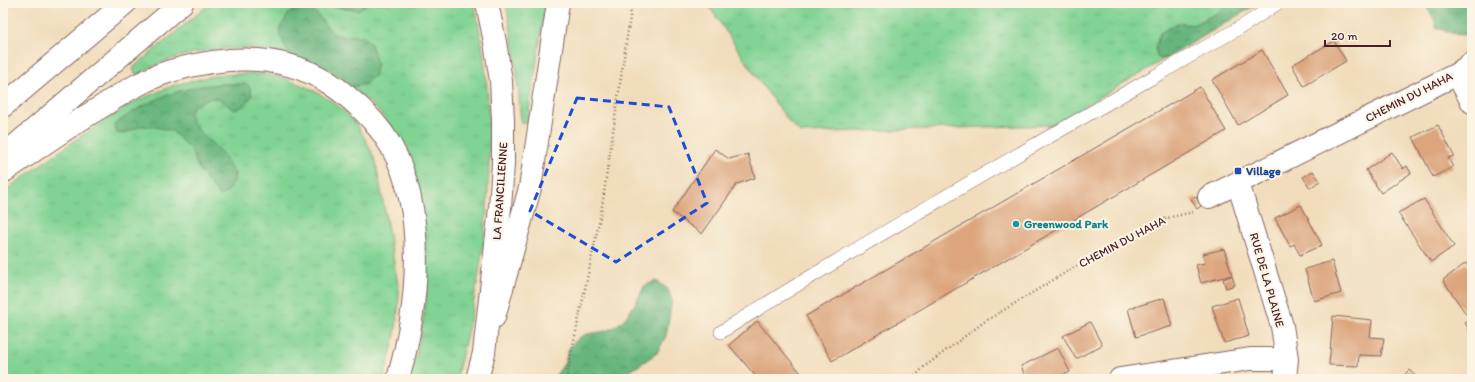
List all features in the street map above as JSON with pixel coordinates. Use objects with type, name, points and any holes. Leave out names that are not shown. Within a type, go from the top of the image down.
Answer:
[{"type":"main road","points":[[3,106],[125,3]]},
{"type":"main road","points":[[3,156],[182,3]]},
{"type":"main road","name":"LA FRANCILIENNE","points":[[477,379],[484,353],[500,208],[503,164],[501,81],[488,3]]},
{"type":"main road","points":[[484,353],[530,188],[558,3]]},
{"type":"main road","points":[[3,172],[87,115],[123,93],[148,80],[177,69],[229,60],[260,59],[281,63],[304,70],[320,78],[337,88],[360,107],[378,126],[391,146],[400,164],[406,183],[413,221],[416,289],[404,359],[398,379]]},
{"type":"main road","points":[[1464,68],[1472,102]]},
{"type":"main road","name":"CHEMIN DU HAHA","points":[[1209,197],[1464,68]]},
{"type":"main road","name":"RUE DE LA PLAINE","points":[[1238,183],[1282,326],[1286,369]]},
{"type":"main road","points":[[1120,379],[1250,359],[1286,369]]},
{"type":"lane","points":[[721,332],[789,289],[978,177],[1246,24],[1278,3]]},
{"type":"path","points":[[566,379],[601,213],[632,3]]},
{"type":"path","name":"CHEMIN DU HAHA","points":[[912,379],[930,362],[984,322],[1078,265],[1167,218],[1195,212],[1204,206],[1209,197]]},
{"type":"highlighted area","points":[[577,98],[669,107],[707,203],[616,262],[530,211]]},
{"type":"green space","points":[[211,3],[474,3],[485,66],[488,98],[488,197],[479,275],[456,379],[409,379],[420,337],[426,296],[426,254],[419,198],[410,161],[400,141],[380,113],[364,97],[330,71],[322,67],[277,53],[256,49],[232,48],[207,50],[168,61],[136,75],[133,69],[135,66]]},
{"type":"green space","points":[[325,3],[366,3],[366,5],[358,10],[345,9]]},
{"type":"green space","points":[[506,3],[546,3],[527,123],[521,123],[516,61]]},
{"type":"green space","points":[[707,3],[1259,3],[1053,125],[801,133],[790,123],[755,75]]},
{"type":"green space","points":[[1227,3],[1259,3],[1165,59],[1158,58],[1155,49],[1160,33],[1178,23],[1193,25],[1217,13]]},
{"type":"green space","points":[[1424,3],[1472,3],[1472,32],[1458,35],[1436,27],[1434,19]]},
{"type":"green space","points":[[308,5],[336,35],[362,36],[371,44],[377,63],[374,76],[365,84],[352,87],[323,68],[290,56],[280,35],[280,28],[289,13]]},
{"type":"green space","points":[[258,74],[297,83],[333,102],[351,118],[359,128],[376,163],[399,290],[395,335],[383,379],[3,379],[3,192],[74,141],[132,103],[174,85],[217,75]]},
{"type":"green space","points":[[219,84],[247,84],[250,87],[252,95],[244,105],[234,110],[219,99],[213,98],[199,103],[192,108],[190,115],[198,130],[224,156],[235,174],[230,188],[223,195],[219,196],[199,169],[191,150],[172,131],[156,127],[141,126],[123,134],[117,133],[114,125],[150,102],[191,88]]},
{"type":"green space","points":[[656,281],[668,289],[672,300],[666,336],[657,353],[619,379],[552,379],[562,367],[571,346],[580,337],[587,334],[605,331],[618,324],[629,313],[644,286]]},
{"type":"building","points":[[1334,41],[1346,61],[1304,86],[1292,65]]},
{"type":"building","points":[[1262,50],[1288,95],[1238,125],[1212,80]]},
{"type":"building","name":"Greenwood Park","points":[[1200,87],[1226,131],[832,361],[806,316]]},
{"type":"building","points":[[1438,125],[1454,156],[1448,158],[1453,167],[1433,177],[1413,137]]},
{"type":"building","points":[[715,149],[729,159],[748,154],[755,178],[737,184],[702,234],[672,212]]},
{"type":"building","points":[[1392,152],[1403,169],[1407,166],[1411,173],[1381,193],[1366,170]]},
{"type":"building","points":[[1313,171],[1320,181],[1310,188],[1303,177]]},
{"type":"building","points":[[1196,197],[1201,206],[1197,209],[1191,199]]},
{"type":"building","points":[[1424,199],[1454,246],[1431,262],[1398,213]]},
{"type":"building","points":[[1301,205],[1322,245],[1300,255],[1294,244],[1290,246],[1275,218]]},
{"type":"building","points":[[1224,249],[1232,275],[1201,283],[1196,265],[1205,263],[1203,254]]},
{"type":"building","points":[[1332,261],[1341,293],[1314,301],[1305,269]]},
{"type":"building","points":[[1466,263],[1472,272],[1472,310],[1466,314],[1443,280]]},
{"type":"building","points":[[1232,276],[1235,285],[1226,288],[1223,279]]},
{"type":"building","points":[[1164,298],[1172,326],[1136,337],[1128,309]]},
{"type":"building","points":[[1238,298],[1249,336],[1224,343],[1212,306]]},
{"type":"building","points":[[1333,316],[1372,320],[1370,337],[1384,338],[1381,356],[1359,355],[1358,366],[1329,365]]},
{"type":"building","points":[[1472,318],[1472,334],[1465,323]]},
{"type":"building","points":[[757,321],[806,379],[758,379],[729,345]]},
{"type":"building","points":[[1090,322],[1102,345],[1076,359],[1063,336]]},
{"type":"building","points":[[1058,348],[1070,372],[1061,376],[1062,379],[1026,379],[1021,366]]},
{"type":"building","points":[[1409,370],[1419,379],[1400,379]]},
{"type":"place","name":"Village","points":[[1238,171]]},
{"type":"place","name":"Greenwood Park","points":[[1016,224]]}]
